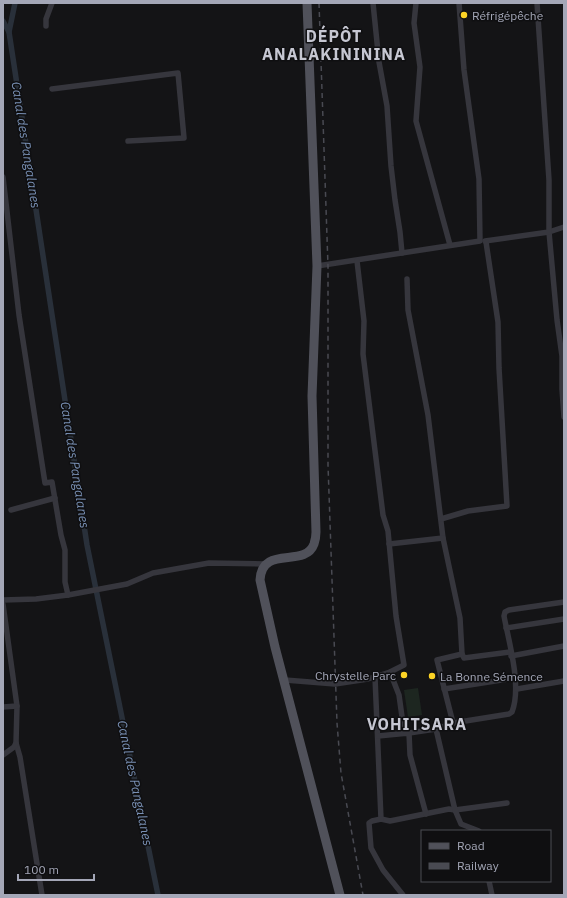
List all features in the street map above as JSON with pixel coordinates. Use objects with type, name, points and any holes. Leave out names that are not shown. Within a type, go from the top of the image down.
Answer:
[{"type":"main road","points":[[307,3],[317,266],[312,396],[316,532],[314,545],[309,551],[302,555],[273,560],[265,564],[260,572],[260,580],[275,647],[285,680],[340,895]]},
{"type":"street","points":[[46,26],[46,19],[52,3]]},
{"type":"street","points":[[373,3],[379,62],[387,106],[391,166],[402,253]]},
{"type":"street","points":[[416,3],[414,23],[420,67],[416,121],[450,245]]},
{"type":"street","points":[[441,519],[468,511],[507,506],[499,368],[498,322],[483,241],[479,178],[464,70],[459,3]]},
{"type":"street","points":[[537,3],[549,180],[549,232],[557,320],[562,356],[564,417]]},
{"type":"street","points":[[52,89],[178,73],[184,138],[128,141]]},
{"type":"street","points":[[3,177],[19,315],[45,483],[52,482],[60,535],[65,550],[65,582],[68,595]]},
{"type":"street","points":[[317,266],[357,261],[450,245],[549,232],[564,227]]},
{"type":"street","points":[[285,680],[332,684],[368,679],[390,672],[404,665],[396,616],[388,531],[383,514],[363,354],[364,321],[357,261]]},
{"type":"street","points":[[407,279],[408,310],[428,415],[444,538],[460,618],[462,654],[464,658],[511,654],[564,646]]},
{"type":"street","points":[[11,510],[54,498]]},
{"type":"street","points":[[389,544],[444,538]]},
{"type":"street","points":[[3,600],[36,599],[68,595],[127,584],[154,573],[209,564],[265,564]]},
{"type":"street","points":[[378,736],[436,729],[453,723],[509,714],[512,712],[517,689],[504,616],[505,612],[509,610],[564,602]]},
{"type":"street","points":[[3,604],[17,706],[16,743],[20,757],[42,895]]},
{"type":"street","points":[[506,628],[564,618]]},
{"type":"street","points":[[453,723],[437,660],[462,654]]},
{"type":"street","points":[[390,672],[399,695],[403,724],[409,733],[410,755],[426,814]]},
{"type":"street","points":[[375,677],[381,819]]},
{"type":"street","points":[[444,688],[515,678]]},
{"type":"street","points":[[517,689],[564,681]]},
{"type":"street","points":[[3,707],[17,706]]},
{"type":"street","points":[[436,729],[455,810],[461,824],[476,830]]},
{"type":"street","points":[[3,755],[14,747],[16,743]]},
{"type":"street","points":[[403,895],[383,870],[371,848],[369,822],[372,820],[381,819],[390,821],[449,809],[455,810],[506,803]]},
{"type":"street","points":[[489,882],[492,895]]},
{"type":"shaded area","points":[[418,688],[422,715],[408,717],[404,690]]},
{"type":"waterway","name":"Canal des Pangalanes","points":[[15,3],[9,32],[87,545],[158,895]]},
{"type":"waterway","name":"Canal des Pangalanes","points":[[3,21],[9,32]]},
{"type":"railway","points":[[319,3],[328,266],[328,465],[337,723],[341,773],[363,895]]},
{"type":"place","name":"Réfrigépêche","points":[[464,15]]},
{"type":"place","name":"Chrystelle Parc","points":[[404,675]]},
{"type":"place","name":"La Bonne Sémence","points":[[432,676]]},
{"type":"district","name":"DÉPÔT ANALAKINININA","points":[[334,45]]},
{"type":"district","name":"VOHITSARA","points":[[417,724]]}]
